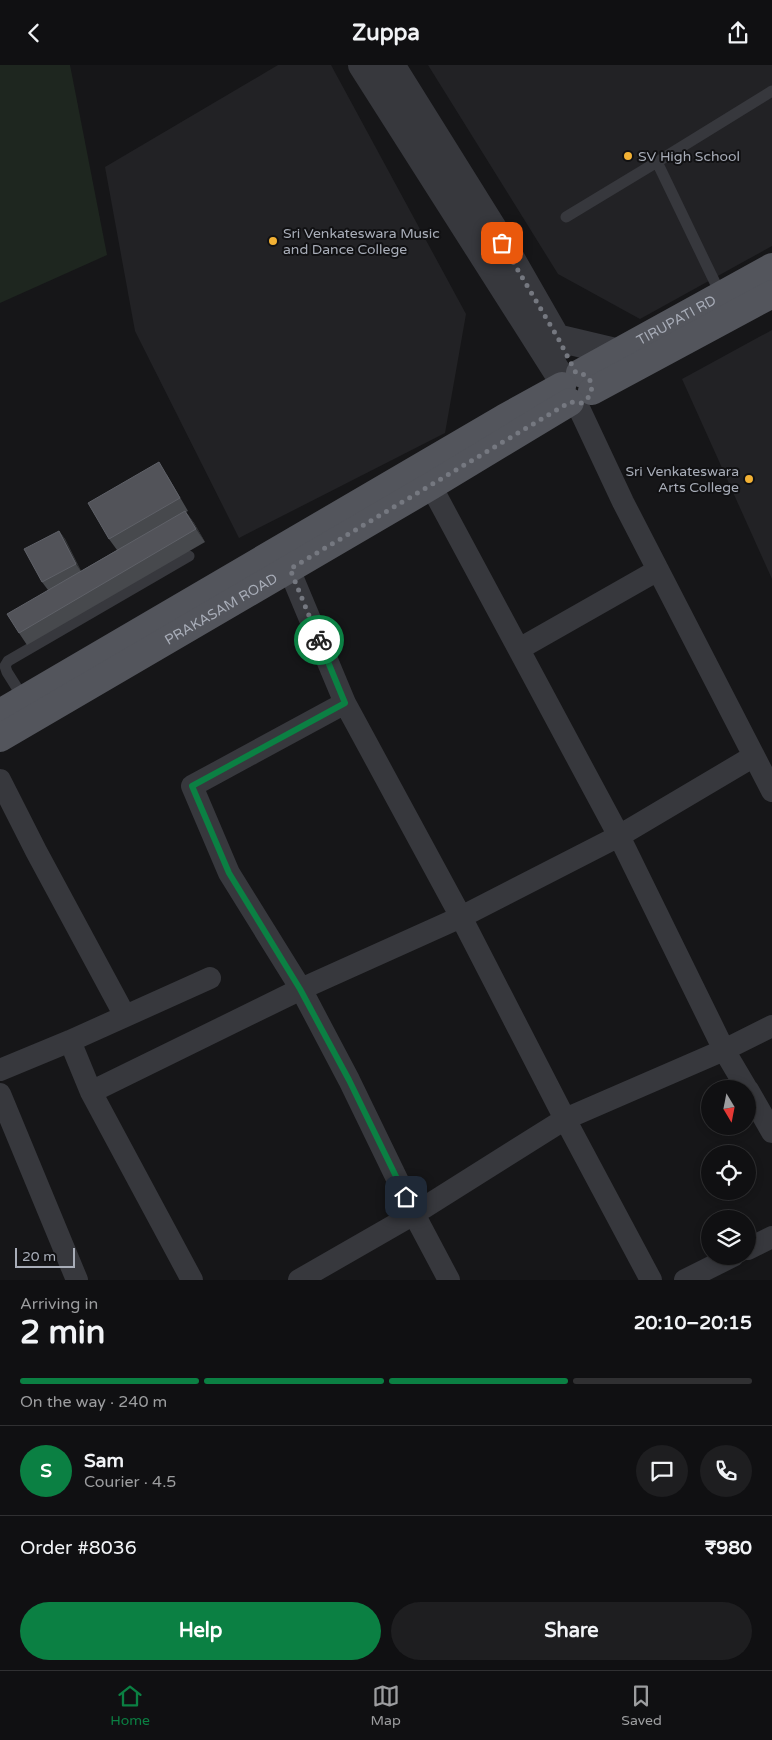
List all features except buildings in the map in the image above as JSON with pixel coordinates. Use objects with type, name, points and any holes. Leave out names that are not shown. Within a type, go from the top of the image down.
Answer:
[{"type":"main road","name":"TIRUPATI RD","points":[[574,387],[616,352],[772,267]]},
{"type":"main road","name":"TIRUPATI RD","points":[[574,387],[772,294]]},
{"type":"main road","name":"PRAKASAM ROAD","points":[[0,738],[431,486],[574,387]]},
{"type":"main road","name":"PRAKASAM ROAD","points":[[0,713],[504,417],[574,387]]},
{"type":"street","points":[[362,65],[574,387]]},
{"type":"street","points":[[391,65],[502,243],[558,338],[574,387],[623,502],[772,791]]},
{"type":"street","points":[[558,338],[616,352]]},
{"type":"street","points":[[431,486],[619,836],[724,1050],[742,1080]]},
{"type":"street","points":[[290,569],[345,703],[461,917],[564,1119],[651,1280]]},
{"type":"street","points":[[518,649],[658,570]]},
{"type":"street","points":[[345,703],[192,786],[229,873],[300,989],[349,1080],[414,1214],[449,1280]]},
{"type":"street","points":[[91,1092],[300,989],[461,917],[619,836],[754,756]]},
{"type":"street","points":[[0,780],[125,1016]]},
{"type":"street","points":[[0,1070],[70,1041],[210,978]]},
{"type":"street","points":[[299,1280],[414,1214],[564,1119],[724,1050],[772,1026]]},
{"type":"street","points":[[70,1041],[91,1092],[192,1280]]},
{"type":"street","points":[[0,1094],[77,1280]]},
{"type":"street","points":[[756,1104],[772,1132]]},
{"type":"street","points":[[756,1245],[772,1237]]},
{"type":"street","points":[[685,1280],[715,1265]]},
{"type":"lane","points":[[566,217],[772,91]]},
{"type":"lane","points":[[657,162],[721,295]]},
{"type":"lane","points":[[24,699],[7,672],[5,666],[8,661],[189,556]]},
{"type":"shaded area","points":[[0,65],[70,65],[107,255],[0,303]]},
{"type":"shaded area","name":"Sri Venkateswara Music and Dance College","points":[[278,65],[331,65],[466,314],[445,433],[239,538],[135,331],[105,167]]},
{"type":"shaded area","name":"SV High School","points":[[428,65],[772,65],[772,246],[640,319],[558,274]]},
{"type":"shaded area","name":"Sri Venkateswara Arts College","points":[[772,330],[772,579],[682,379]]},
{"type":"way so far","points":[[319,640],[290,569],[570,402],[582,403],[590,396],[592,387],[589,377],[576,373],[558,338],[502,243]]},
{"type":"place","name":"SV High School","points":[[628,156]]},
{"type":"place","name":"Sri Venkateswara Music and Dance College","points":[[273,241]]},
{"type":"place","name":"Sri Venkateswara Arts College","points":[[749,479]]},
{"type":"route","points":[[319,640],[345,703],[192,786],[229,873],[300,989],[349,1080],[406,1197]]}]
